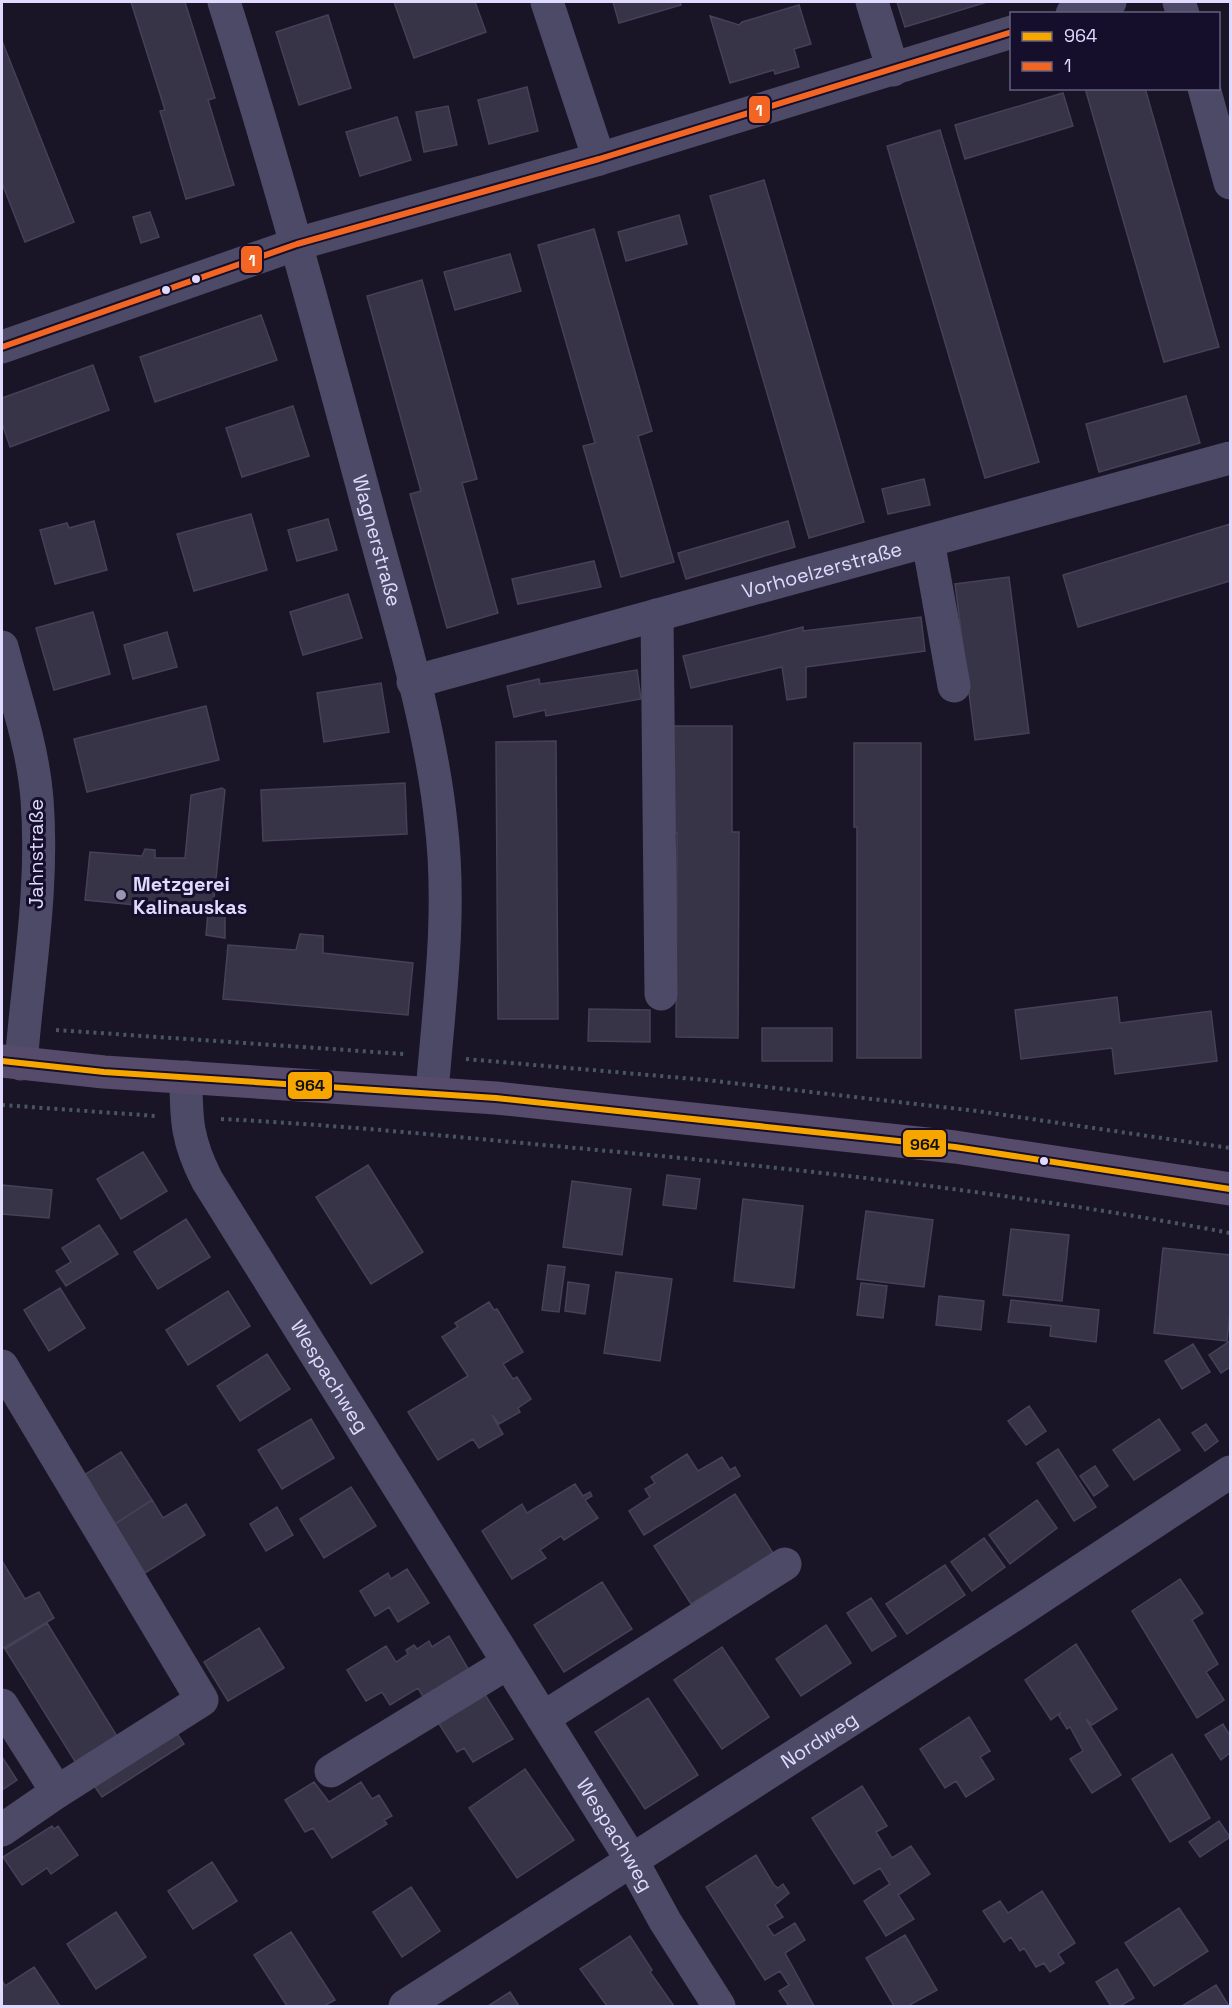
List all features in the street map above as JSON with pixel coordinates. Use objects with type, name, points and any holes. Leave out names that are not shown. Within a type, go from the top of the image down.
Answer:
[{"type":"main road","points":[[11,1062],[186,1077],[432,1093],[955,1147],[1230,1189]]},
{"type":"street","name":"Wagnerstraße","points":[[224,2],[297,244],[413,682],[435,781],[444,860],[445,914],[432,1093]]},
{"type":"street","points":[[547,2],[599,159]]},
{"type":"street","points":[[872,2],[893,70]]},
{"type":"street","points":[[1078,12],[1110,2]]},
{"type":"street","points":[[2,347],[297,244],[599,159],[1010,32]]},
{"type":"street","points":[[1205,90],[1230,183]]},
{"type":"street","name":"Vorhoelzerstraße","points":[[413,682],[1230,458]]},
{"type":"street","points":[[928,541],[954,686]]},
{"type":"street","points":[[657,615],[661,994]]},
{"type":"street","name":"Jahnstraße","points":[[2,647],[25,730],[37,796],[39,889],[24,1028],[11,1062]]},
{"type":"street","name":"Wespachweg","points":[[186,1077],[186,1118],[196,1158],[207,1180],[631,1859],[665,1921],[719,2007]]},
{"type":"street","points":[[2,1366],[202,1700],[57,1792],[2,1830]]},
{"type":"street","name":"Nordweg","points":[[405,2007],[631,1859],[1015,1614],[1230,1472]]},
{"type":"street","points":[[543,1718],[785,1564]]},
{"type":"street","points":[[331,1771],[508,1663]]},
{"type":"street","points":[[2,1705],[57,1792]]},
{"type":"path","points":[[24,1028],[435,1056],[706,1080],[977,1111],[1230,1149]]},
{"type":"path","points":[[2,1105],[473,1138],[952,1187],[1113,1211],[1230,1233]]},
{"type":"building","points":[[131,2],[185,2],[215,98],[208,100],[234,185],[186,199],[160,111],[165,110]]},
{"type":"building","points":[[394,2],[475,2],[486,32],[414,58]]},
{"type":"building","points":[[613,2],[680,2],[681,5],[619,23]]},
{"type":"building","points":[[897,2],[987,2],[905,27]]},
{"type":"building","points":[[799,5],[811,44],[794,49],[799,67],[775,74],[774,70],[730,83],[710,16],[739,25],[742,22]]},
{"type":"building","points":[[328,15],[351,88],[299,105],[276,32]]},
{"type":"building","points":[[2,41],[74,222],[25,242],[2,183]]},
{"type":"building","points":[[527,87],[538,131],[489,144],[478,100]]},
{"type":"building","points":[[1086,90],[1146,90],[1219,347],[1164,362]]},
{"type":"building","points":[[1063,93],[1073,126],[965,159],[955,125]]},
{"type":"building","points":[[448,106],[457,145],[424,152],[416,112]]},
{"type":"building","points":[[397,117],[411,160],[360,176],[346,132]]},
{"type":"building","points":[[940,130],[1039,462],[985,478],[887,146]]},
{"type":"building","points":[[764,180],[864,522],[809,538],[710,196]]},
{"type":"building","points":[[150,212],[159,237],[141,243],[133,217]]},
{"type":"building","points":[[679,215],[687,244],[626,261],[618,232]]},
{"type":"building","points":[[594,229],[652,431],[638,436],[674,562],[621,577],[583,446],[595,443],[538,245]]},
{"type":"building","points":[[510,254],[521,291],[455,310],[444,272]]},
{"type":"building","points":[[422,280],[477,479],[462,483],[498,613],[447,628],[410,494],[421,491],[367,296]]},
{"type":"building","points":[[261,315],[277,360],[155,402],[140,357]]},
{"type":"building","points":[[93,365],[109,410],[10,447],[2,423],[2,398]]},
{"type":"building","points":[[1186,396],[1200,443],[1099,472],[1086,424]]},
{"type":"building","points":[[293,406],[309,456],[242,477],[226,428]]},
{"type":"building","points":[[924,479],[930,505],[888,514],[882,489]]},
{"type":"building","points":[[251,514],[267,570],[194,591],[177,534]]},
{"type":"building","points":[[328,519],[337,550],[297,561],[288,530]]},
{"type":"building","points":[[94,521],[107,570],[55,584],[40,530],[67,523],[69,528]]},
{"type":"building","points":[[788,521],[795,547],[686,579],[678,553]]},
{"type":"building","points":[[1230,524],[1230,581],[1078,627],[1063,575]]},
{"type":"building","points":[[594,561],[601,587],[518,604],[512,579]]},
{"type":"building","points":[[1009,577],[1029,733],[975,740],[955,584]]},
{"type":"building","points":[[348,594],[362,638],[303,655],[290,612]]},
{"type":"building","points":[[93,612],[110,674],[54,690],[36,628]]},
{"type":"building","points":[[921,617],[925,651],[806,667],[806,697],[787,700],[782,667],[691,688],[683,656],[803,627],[803,631]]},
{"type":"building","points":[[167,632],[177,667],[133,679],[124,645]]},
{"type":"building","points":[[637,670],[641,699],[546,716],[545,710],[514,717],[507,686],[539,679],[540,684]]},
{"type":"building","points":[[381,683],[389,732],[324,742],[317,693]]},
{"type":"building","points":[[206,706],[219,760],[87,792],[74,739]]},
{"type":"building","points":[[671,726],[732,726],[732,832],[739,832],[738,1038],[676,1037],[677,833],[671,833]]},
{"type":"building","points":[[556,741],[558,1019],[498,1019],[496,742]]},
{"type":"building","points":[[854,743],[921,743],[921,1058],[857,1058],[857,827],[854,827]]},
{"type":"building","points":[[405,783],[407,834],[263,841],[261,790]]},
{"type":"building","points":[[222,788],[225,790],[213,908],[225,909],[225,938],[206,935],[208,912],[85,900],[90,852],[142,856],[145,849],[155,850],[155,858],[185,858],[191,795]]},
{"type":"building","points":[[300,934],[323,936],[323,953],[413,963],[408,1015],[223,999],[228,945],[296,950]]},
{"type":"building","points":[[1117,997],[1120,1023],[1211,1011],[1217,1061],[1115,1074],[1112,1048],[1021,1059],[1015,1010]]},
{"type":"building","points":[[589,1009],[650,1010],[650,1042],[588,1041]]},
{"type":"building","points":[[762,1028],[832,1028],[832,1061],[762,1061]]},
{"type":"building","points":[[143,1152],[167,1191],[121,1219],[97,1179]]},
{"type":"building","points":[[368,1165],[423,1252],[371,1284],[316,1197]]},
{"type":"building","points":[[667,1175],[700,1179],[696,1209],[663,1205]]},
{"type":"building","points":[[572,1181],[631,1189],[622,1255],[563,1247]]},
{"type":"building","points":[[2,1185],[52,1190],[49,1218],[2,1214]]},
{"type":"building","points":[[743,1199],[803,1206],[794,1288],[734,1281]]},
{"type":"building","points":[[866,1211],[933,1220],[924,1287],[857,1279]]},
{"type":"building","points":[[186,1219],[210,1257],[158,1289],[134,1252]]},
{"type":"building","points":[[99,1225],[118,1254],[66,1286],[56,1271],[71,1262],[62,1248]]},
{"type":"building","points":[[1011,1229],[1069,1235],[1062,1301],[1003,1295]]},
{"type":"building","points":[[1163,1248],[1230,1255],[1230,1312],[1227,1341],[1154,1333]]},
{"type":"building","points":[[548,1265],[565,1267],[559,1312],[542,1310]]},
{"type":"building","points":[[616,1272],[672,1279],[660,1361],[604,1353]]},
{"type":"building","points":[[568,1282],[589,1285],[585,1314],[565,1311]]},
{"type":"building","points":[[861,1283],[887,1286],[883,1318],[857,1315]]},
{"type":"building","points":[[60,1288],[85,1328],[49,1351],[24,1310]]},
{"type":"building","points":[[228,1291],[250,1326],[188,1365],[166,1330]]},
{"type":"building","points":[[939,1296],[984,1301],[981,1330],[936,1325]]},
{"type":"building","points":[[1011,1300],[1099,1310],[1096,1342],[1050,1336],[1051,1326],[1008,1322]]},
{"type":"building","points":[[489,1302],[494,1310],[497,1309],[523,1352],[503,1364],[513,1379],[517,1377],[531,1399],[518,1408],[520,1412],[499,1424],[492,1415],[503,1434],[479,1448],[473,1439],[438,1460],[408,1412],[468,1376],[442,1337],[458,1327],[455,1323]]},
{"type":"building","points":[[1230,1341],[1230,1367],[1221,1373],[1209,1355]]},
{"type":"building","points":[[1193,1344],[1210,1372],[1182,1389],[1165,1361]]},
{"type":"building","points":[[267,1354],[290,1389],[240,1421],[217,1386]]},
{"type":"building","points":[[1029,1406],[1046,1431],[1026,1445],[1008,1421]]},
{"type":"building","points":[[311,1419],[334,1458],[282,1489],[258,1450]]},
{"type":"building","points":[[1159,1419],[1180,1450],[1134,1480],[1113,1450]]},
{"type":"building","points":[[1206,1424],[1218,1441],[1205,1451],[1192,1433]]},
{"type":"building","points":[[1058,1449],[1096,1507],[1074,1521],[1037,1463]]},
{"type":"building","points":[[121,1452],[152,1500],[115,1524],[84,1475]]},
{"type":"building","points":[[687,1454],[698,1471],[722,1457],[730,1470],[735,1467],[740,1476],[644,1535],[629,1511],[650,1497],[645,1489],[655,1483],[651,1477]]},
{"type":"building","points":[[1095,1466],[1108,1486],[1094,1496],[1080,1476]]},
{"type":"building","points":[[575,1484],[583,1496],[590,1492],[592,1496],[585,1500],[598,1518],[564,1540],[561,1536],[540,1550],[546,1558],[512,1579],[482,1531],[522,1504],[527,1513]]},
{"type":"building","points":[[351,1487],[376,1526],[324,1558],[300,1519]]},
{"type":"building","points":[[735,1494],[773,1553],[691,1604],[654,1546]]},
{"type":"building","points":[[152,1500],[163,1518],[186,1504],[205,1535],[145,1573],[115,1524]]},
{"type":"building","points":[[1037,1500],[1057,1528],[1010,1564],[989,1535]]},
{"type":"building","points":[[277,1507],[293,1535],[266,1551],[250,1524]]},
{"type":"building","points":[[984,1538],[1005,1567],[972,1591],[951,1562]]},
{"type":"building","points":[[2,1561],[25,1599],[39,1592],[54,1618],[2,1649]]},
{"type":"building","points":[[945,1565],[965,1595],[907,1634],[886,1604]]},
{"type":"building","points":[[407,1569],[429,1603],[398,1622],[389,1607],[375,1616],[360,1591],[388,1573],[391,1579]]},
{"type":"building","points":[[1180,1579],[1203,1613],[1192,1620],[1218,1664],[1206,1672],[1224,1700],[1197,1718],[1132,1611]]},
{"type":"building","points":[[602,1582],[632,1629],[564,1672],[534,1625]]},
{"type":"building","points":[[871,1598],[896,1636],[872,1651],[847,1613]]},
{"type":"building","points":[[47,1623],[123,1746],[81,1771],[5,1649]]},
{"type":"building","points":[[826,1625],[851,1663],[801,1696],[776,1659]]},
{"type":"building","points":[[259,1628],[284,1668],[228,1701],[204,1662]]},
{"type":"building","points":[[449,1636],[470,1672],[425,1700],[418,1688],[390,1705],[382,1692],[366,1701],[347,1670],[386,1646],[396,1662],[408,1654],[406,1650],[414,1645],[417,1649],[429,1641],[432,1647]]},
{"type":"building","points":[[1076,1644],[1117,1709],[1092,1725],[1086,1719],[1121,1775],[1092,1793],[1070,1759],[1083,1751],[1070,1727],[1067,1729],[1059,1716],[1060,1713],[1051,1720],[1025,1680]]},
{"type":"building","points":[[722,1647],[769,1717],[722,1749],[674,1680]]},
{"type":"building","points":[[484,1693],[513,1739],[473,1762],[464,1748],[457,1752],[434,1716]]},
{"type":"building","points":[[648,1698],[698,1775],[645,1809],[595,1732]]},
{"type":"building","points":[[969,1717],[990,1751],[980,1757],[994,1779],[966,1797],[956,1781],[945,1788],[920,1749]]},
{"type":"building","points":[[1223,1724],[1230,1736],[1230,1753],[1221,1760],[1205,1735]]},
{"type":"building","points":[[172,1726],[184,1744],[102,1797],[90,1780]]},
{"type":"building","points":[[1172,1754],[1210,1818],[1170,1842],[1132,1779]]},
{"type":"building","points":[[2,1757],[17,1780],[2,1790]]},
{"type":"building","points":[[525,1769],[574,1840],[517,1878],[469,1808]]},
{"type":"building","points":[[314,1782],[329,1802],[361,1782],[372,1799],[379,1795],[392,1816],[384,1820],[387,1824],[332,1858],[313,1828],[305,1832],[285,1800]]},
{"type":"building","points":[[862,1786],[887,1826],[876,1832],[892,1858],[911,1846],[930,1874],[898,1895],[914,1919],[886,1936],[864,1901],[890,1884],[880,1868],[854,1884],[812,1818]]},
{"type":"building","points":[[1219,1821],[1230,1837],[1200,1857],[1189,1842]]},
{"type":"building","points":[[52,1826],[54,1829],[58,1826],[78,1855],[51,1874],[47,1868],[22,1885],[3,1857]]},
{"type":"building","points":[[756,1855],[774,1885],[778,1888],[783,1884],[789,1893],[775,1905],[783,1917],[767,1926],[774,1936],[795,1923],[805,1940],[785,1953],[814,2006],[789,2006],[779,1991],[789,1985],[780,1971],[765,1980],[706,1887]]},
{"type":"building","points":[[212,1862],[237,1901],[193,1929],[168,1891]]},
{"type":"building","points":[[411,1887],[440,1931],[402,1957],[373,1912]]},
{"type":"building","points":[[1042,1891],[1075,1943],[1058,1954],[1064,1963],[1050,1972],[1044,1963],[1036,1967],[1024,1948],[1020,1951],[1011,1937],[1004,1942],[983,1911],[1000,1901],[1008,1913]]},
{"type":"building","points":[[1179,1908],[1208,1951],[1154,1986],[1125,1943]]},
{"type":"building","points":[[116,1912],[146,1957],[96,1989],[67,1944]]},
{"type":"building","points":[[291,1932],[335,2000],[324,2006],[287,2006],[254,1955]]},
{"type":"building","points":[[905,1935],[937,1990],[908,2006],[894,2006],[866,1958]]},
{"type":"building","points":[[630,1936],[652,1970],[650,1972],[674,2006],[607,2006],[580,1969]]},
{"type":"building","points":[[34,1967],[60,2006],[2,2006],[2,1980],[5,1986]]},
{"type":"building","points":[[1117,1969],[1134,1998],[1120,2006],[1111,2006],[1096,1982]]},
{"type":"building","points":[[1216,1985],[1229,2006],[1182,2006]]},
{"type":"building","points":[[510,1992],[519,2006],[488,2006]]},
{"type":"transit line","name":"1","points":[[2,347],[297,244],[599,159],[1010,33]]},
{"type":"transit line","name":"964","points":[[2,1061],[104,1072],[496,1098],[955,1147],[1230,1189]]},
{"type":"place","name":"Metzgerei Kalinauskas","points":[[121,895]]}]
